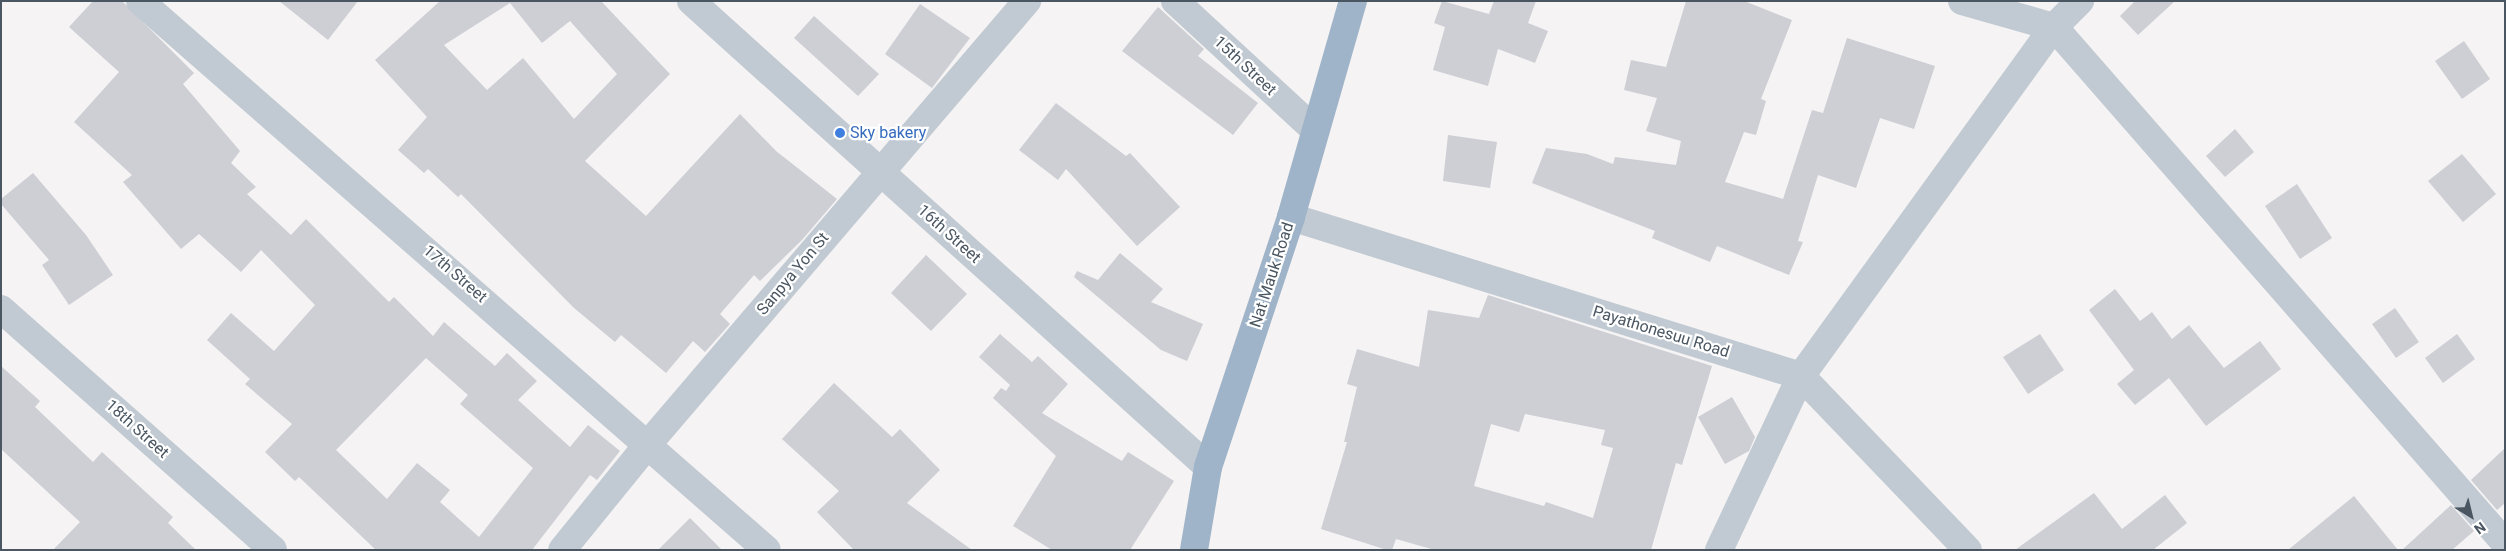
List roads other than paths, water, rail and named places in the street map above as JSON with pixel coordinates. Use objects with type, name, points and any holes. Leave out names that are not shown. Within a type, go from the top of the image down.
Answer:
[{"type":"highway","name":"Nat Mauk Road","points":[[1194,550],[1208,467],[1291,217],[1353,1]]},
{"type":"street","name":"17th Street","points":[[140,1],[649,443],[767,550]]},
{"type":"street","name":"16th Street","points":[[691,1],[1208,467]]},
{"type":"street","name":"Sanpya Yon St","points":[[562,550],[649,443],[1027,1]]},
{"type":"street","name":"15th Street","points":[[1175,1],[1315,130]]},
{"type":"street","points":[[1962,1],[2054,28],[2505,543]]},
{"type":"street","points":[[1719,550],[1801,376],[2054,28],[2080,1]]},
{"type":"street","name":"Payathonesuu Road","points":[[1291,217],[1801,376],[1968,550]]},
{"type":"street","name":"18th Street","points":[[1,309],[273,550]]},
{"type":"place","name":"Sky bakery","points":[[840,133]]}]
